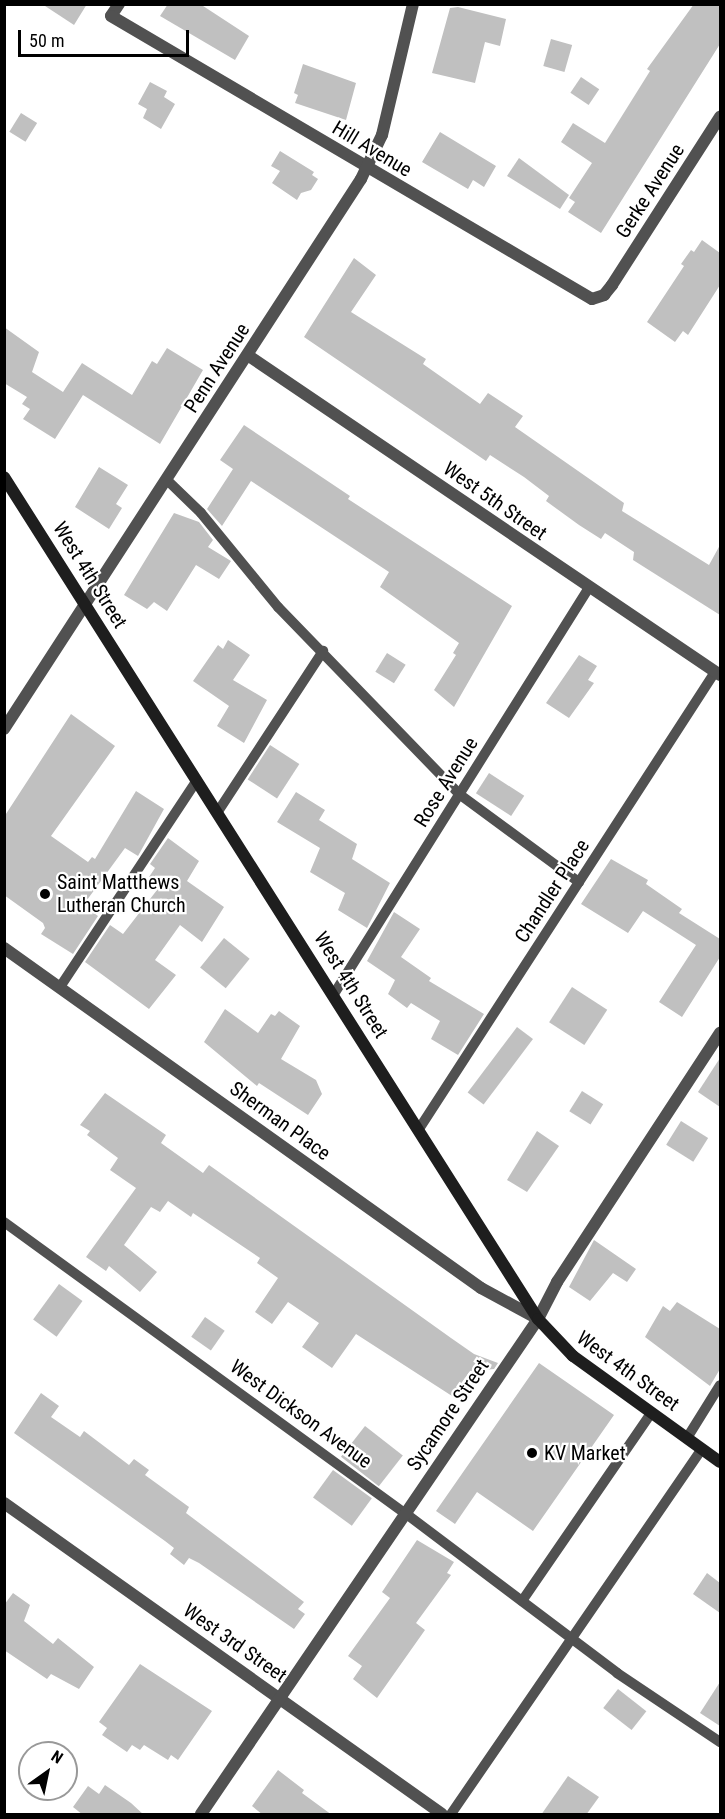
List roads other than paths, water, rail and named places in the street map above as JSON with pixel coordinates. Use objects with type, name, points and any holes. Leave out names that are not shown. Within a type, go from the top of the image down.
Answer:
[{"type":"main road","name":"West 4th Street","points":[[4,477],[334,993],[538,1318],[573,1356],[720,1462]]},
{"type":"street","name":"Hill Avenue","points":[[118,4],[111,16],[592,299],[604,295],[612,285]]},
{"type":"street","name":"Penn Avenue","points":[[4,729],[249,356],[366,168],[382,135],[413,4]]},
{"type":"street","name":"Gerke Avenue","points":[[612,285],[720,117]]},
{"type":"street","name":"West 5th Street","points":[[249,356],[588,589],[718,674]]},
{"type":"street","name":"Sherman Place","points":[[4,948],[481,1288],[538,1318]]},
{"type":"street","name":"Sycamore Street","points":[[201,1815],[538,1318],[557,1282],[720,1033]]},
{"type":"street","name":"West 3rd Street","points":[[4,1503],[442,1815]]},
{"type":"lane","points":[[167,480],[201,513],[278,607],[459,794],[579,882]]},
{"type":"lane","name":"Rose Avenue","points":[[334,993],[588,589]]},
{"type":"lane","points":[[217,813],[323,651]]},
{"type":"lane","name":"Chandler Place","points":[[419,1130],[579,882],[718,674]]},
{"type":"lane","points":[[60,987],[197,780]]},
{"type":"lane","name":"West Dickson Avenue","points":[[4,1222],[405,1513],[522,1601],[720,1742]]},
{"type":"lane","points":[[687,1438],[720,1385]]},
{"type":"lane","points":[[522,1601],[651,1413]]},
{"type":"lane","points":[[451,1815],[571,1636],[702,1449]]},
{"type":"place","name":"Saint Matthews Lutheran Church","points":[[45,894]]},
{"type":"place","name":"KV Market","points":[[532,1453]]}]
